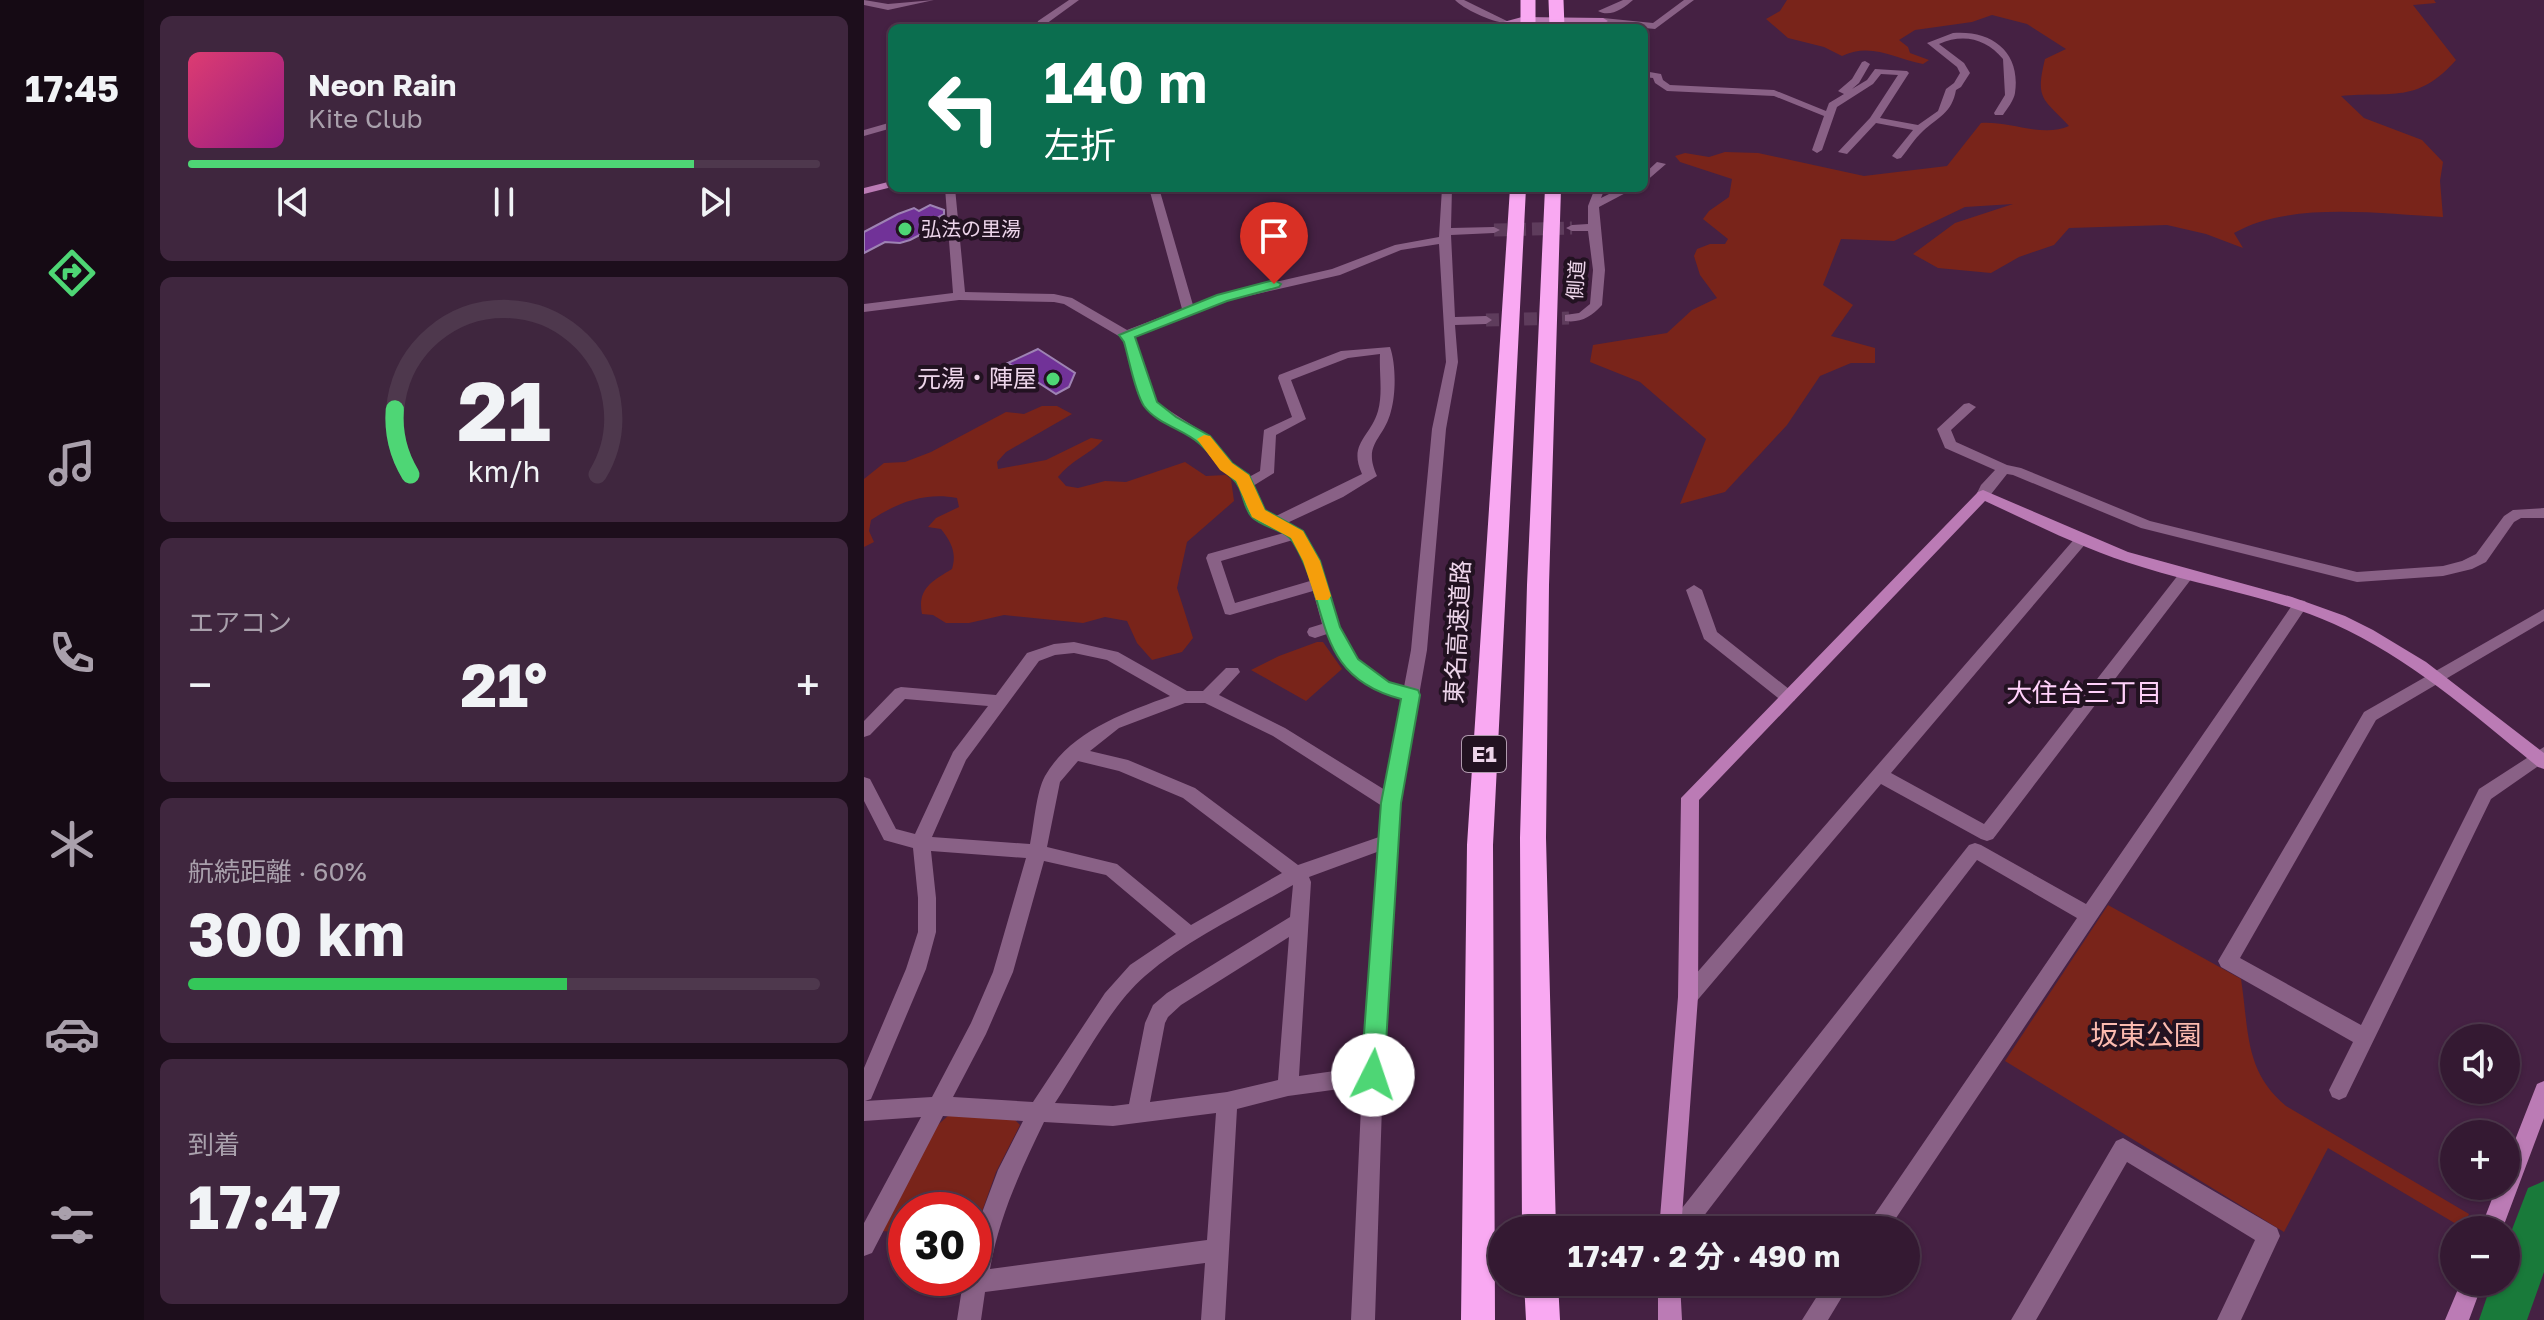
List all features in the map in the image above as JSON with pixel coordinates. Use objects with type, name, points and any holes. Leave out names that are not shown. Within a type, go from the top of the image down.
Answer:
[{"type":"highway","points":[[1528,0],[1528,24]]},
{"type":"highway","points":[[1556,0],[1557,24]]},
{"type":"highway","name":"東名高速道路","points":[[1478,1320],[1480,845],[1518,192]]},
{"type":"highway","name":"E1","points":[[1539,1216],[1533,838],[1538,569],[1553,192]]},
{"type":"highway","points":[[1542,1296],[1543,1320]]},
{"type":"street","points":[[864,2],[888,7],[930,0]]},
{"type":"street","points":[[1043,24],[1047,18],[1075,0]]},
{"type":"street","points":[[1459,0],[1468,8],[1493,14],[1504,22]]},
{"type":"street","points":[[1603,15],[1629,0]]},
{"type":"street","points":[[1648,25],[1655,26],[1690,0]]},
{"type":"street","points":[[1498,24],[1603,15],[1646,24]]},
{"type":"street","points":[[1897,156],[1920,128],[1942,115],[1950,100],[1951,89],[1958,85],[1965,73],[1961,65],[1932,43],[1934,40],[1972,34],[1989,40],[2008,59],[2017,95],[1999,113]]},
{"type":"street","points":[[1831,109],[1825,102],[1850,87],[1865,64]]},
{"type":"street","points":[[1648,75],[1658,76],[1658,81],[1667,88],[1786,95],[1818,114],[1831,109],[1870,82],[1878,71],[1904,73],[1874,120],[1843,152]]},
{"type":"street","points":[[1817,150],[1831,109]]},
{"type":"street","points":[[1874,120],[1920,128]]},
{"type":"street","points":[[864,133],[888,126]]},
{"type":"street","points":[[1648,176],[1661,164]]},
{"type":"street","points":[[864,191],[888,185]]},
{"type":"street","points":[[950,192],[959,296]]},
{"type":"street","points":[[1155,192],[1188,310]]},
{"type":"street","points":[[1363,1320],[1387,842],[1391,803],[1419,650],[1439,429],[1452,362],[1445,236],[1447,192]]},
{"type":"street","points":[[1572,228],[1592,227],[1599,192]]},
{"type":"street","points":[[1595,205],[1622,192]]},
{"type":"street","name":"側道","points":[[1569,318],[1583,316],[1596,305],[1599,266],[1592,227]]},
{"type":"street","points":[[1126,335],[1188,310],[1257,288],[1336,272],[1399,247],[1445,236],[1494,230]]},
{"type":"street","points":[[864,308],[959,296],[1012,296],[1068,301],[1126,335],[1131,341],[1150,404],[1204,439],[1226,467],[1246,484],[1258,513],[1297,534],[1319,584],[1323,630],[1351,664],[1383,688],[1411,695]]},
{"type":"street","points":[[1449,321],[1486,320]]},
{"type":"street","points":[[1246,484],[1267,473],[1269,433],[1299,419],[1284,378],[1346,354],[1386,350],[1384,414],[1365,444],[1362,458],[1370,476],[1276,522]]},
{"type":"street","points":[[1969,407],[1944,429],[1950,445],[2004,469],[2016,471],[2146,525],[2357,577],[2443,571],[2467,565],[2481,558],[2509,519],[2518,513],[2544,513]]},
{"type":"street","points":[[1671,1216],[1688,997],[1690,798],[1983,495],[2004,469]]},
{"type":"street","points":[[1983,495],[2123,555],[2300,605],[2370,635],[2437,679],[2542,757],[2485,794],[2339,1090]]},
{"type":"street","points":[[1297,534],[1213,558],[1230,610],[1319,584]]},
{"type":"street","points":[[1688,997],[2082,539]]},
{"type":"street","points":[[1878,774],[1987,834],[2187,574]]},
{"type":"street","points":[[1694,590],[1710,635],[1788,697]]},
{"type":"street","points":[[1885,1216],[2300,605]]},
{"type":"street","points":[[2365,1038],[2228,961],[2370,716],[2544,614]]},
{"type":"street","points":[[864,1092],[916,969],[927,932],[921,843],[959,757],[1033,657],[1051,648],[1094,648],[1122,658],[1184,697]]},
{"type":"street","points":[[1207,697],[1232,672]]},
{"type":"street","points":[[864,731],[901,693],[1001,701]]},
{"type":"street","points":[[864,1245],[979,1028],[1003,972],[1037,852],[1052,780],[1074,754],[1113,724],[1184,697],[1207,697],[1279,732],[1391,803]]},
{"type":"street","points":[[1074,754],[1122,765],[1189,793],[1296,874],[1302,882],[1288,1087]]},
{"type":"street","points":[[864,784],[890,835],[921,843],[1037,852],[1111,869],[1190,935]]},
{"type":"street","points":[[992,1215],[1006,1177],[1039,1110],[1112,999],[1137,971],[1190,935],[1296,874],[1387,842]]},
{"type":"street","points":[[1690,1216],[1975,850],[2090,916]]},
{"type":"street","points":[[1138,1113],[1160,1011],[1174,999],[1299,921]]},
{"type":"street","points":[[864,1111],[938,1106],[1113,1116],[1227,1102],[1288,1087],[1373,1075]]},
{"type":"street","points":[[2496,1216],[2544,1091]]},
{"type":"street","points":[[1213,1320],[1227,1102]]},
{"type":"street","points":[[2023,1320],[2123,1148],[2269,1236],[2229,1320]]},
{"type":"street","points":[[992,1280],[1218,1250]]},
{"type":"street","points":[[969,1320],[972,1296]]},
{"type":"street","points":[[1669,1296],[1670,1320]]},
{"type":"street","points":[[1814,1320],[1830,1296]]},
{"type":"street","points":[[2457,1320],[2466,1296]]},
{"type":"green space","points":[[1787,0],[2434,0],[2436,3],[2413,5],[2456,60],[2442,74],[2416,89],[2403,93],[2341,96],[2364,118],[2422,140],[2443,162],[2440,181],[2443,217],[2336,212],[2281,217],[2234,233],[2243,248],[2206,234],[2167,225],[2069,228],[2054,245],[2019,257],[1991,273],[1938,268],[1913,254],[1955,223],[2013,204],[1965,207],[1894,241],[1841,239],[1823,285],[1853,305],[1831,336],[1875,348],[1875,363],[1851,363],[1820,376],[1787,425],[1725,492],[1680,504],[1706,439],[1640,382],[1590,362],[1593,345],[1667,333],[1692,310],[1717,298],[1700,275],[1694,256],[1697,249],[1710,244],[1725,244],[1728,239],[1703,219],[1729,197],[1732,179],[1680,162],[1675,156],[1685,153],[1709,157],[1725,152],[1758,153],[1864,176],[1947,166],[1981,123],[2037,130],[2069,126],[2047,103],[2041,91],[2045,59],[2066,49],[2027,24],[1992,15],[1972,22],[1915,30],[1899,40],[1910,53],[1929,60],[1923,64],[1873,51],[1842,56],[1824,47],[1788,38],[1766,19],[1780,11]]},
{"type":"green space","points":[[1042,406],[1057,406],[1072,414],[1006,452],[997,462],[998,469],[1046,460],[1091,438],[1103,440],[1058,477],[1066,486],[1078,488],[1105,481],[1126,482],[1185,462],[1206,476],[1226,475],[1231,479],[1234,501],[1187,542],[1177,588],[1193,638],[1182,652],[1152,660],[1137,643],[1127,621],[1105,617],[1083,623],[1004,615],[969,623],[946,623],[933,615],[922,614],[924,592],[932,582],[952,569],[954,557],[941,529],[928,527],[936,518],[959,507],[957,498],[934,496],[891,508],[871,520],[869,531],[874,542],[864,547],[864,479],[884,463],[905,462],[931,452],[1006,412],[1024,414]]},
{"type":"green space","points":[[1323,642],[1342,669],[1306,701],[1251,670],[1279,656]]},
{"type":"green space","name":"坂東公園","points":[[2108,905],[2241,979],[2255,1064],[2272,1093],[2286,1106],[2440,1197],[2440,1200],[2469,1214],[2443,1216],[2328,1148],[2284,1232],[2005,1061]]},
{"type":"green space","points":[[949,1115],[1013,1118],[1020,1125],[989,1192],[899,1192],[931,1131]]},
{"type":"green space","points":[[888,1212],[888,1231],[878,1231]]},
{"type":"building","name":"弘法の里湯","points":[[930,205],[944,210],[944,214],[937,218],[945,222],[910,240],[885,242],[864,253],[864,232],[898,214],[914,208],[919,211]]},
{"type":"building","name":"元湯・陣屋","points":[[1038,349],[1075,373],[1069,387],[1056,394],[1008,363]]},
{"type":"waterway","points":[[2503,1320],[2544,1204]]},
{"type":"tunnel","points":[[1494,230],[1572,228]]},
{"type":"tunnel","points":[[1486,320],[1569,318]]},
{"type":"slow traffic","points":[[1204,439],[1226,467],[1243,478],[1258,513],[1297,534],[1311,561],[1322,596]]},
{"type":"place","name":"弘法の里湯","points":[[905,229]]},
{"type":"place","name":"元湯・陣屋","points":[[1053,379]]},
{"type":"district","name":"大住台三丁目","points":[[2084,693]]},
{"type":"route","points":[[1274,284],[1222,298],[1126,335],[1131,341],[1150,404],[1204,439],[1226,467],[1243,478],[1258,513],[1297,534],[1311,561],[1331,627],[1351,664],[1383,688],[1411,695],[1387,842],[1373,1075]]}]
